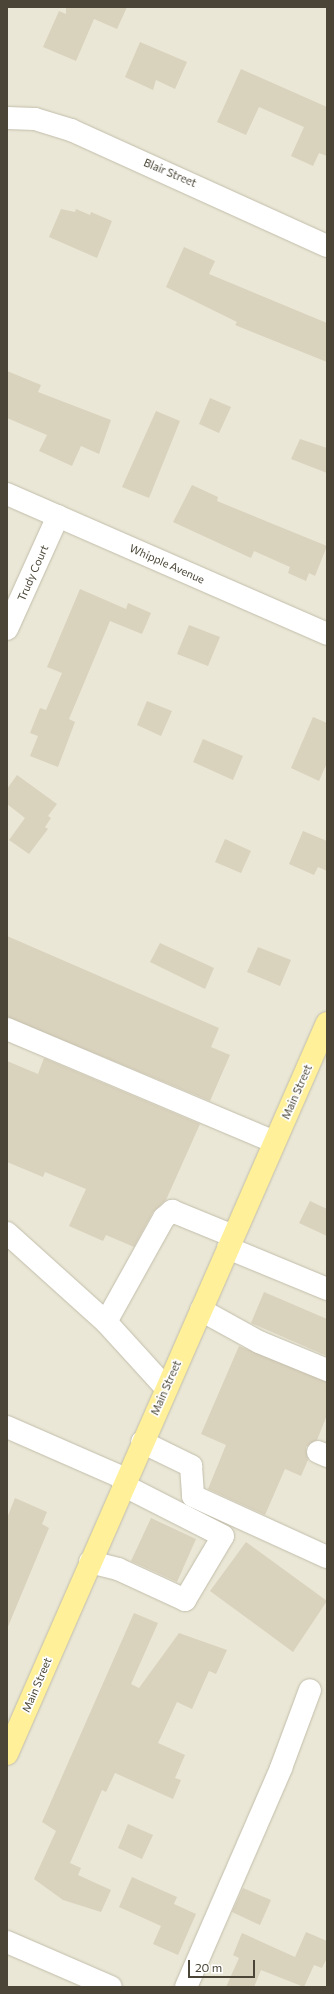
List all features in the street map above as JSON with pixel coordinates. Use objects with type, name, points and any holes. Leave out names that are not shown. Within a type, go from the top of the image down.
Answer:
[{"type":"main road","name":"Main Street","points":[[7,1754],[142,1442],[327,1023]]},
{"type":"street","name":"Blair Street","points":[[7,118],[35,119],[71,130],[327,246]]},
{"type":"street","name":"Whipple Avenue","points":[[7,494],[327,634]]},
{"type":"street","name":"Trudy Court","points":[[7,629],[58,516]]},
{"type":"street","points":[[7,1029],[274,1142]]},
{"type":"street","points":[[106,1322],[164,1218],[172,1211],[230,1242],[327,1289]]},
{"type":"street","points":[[7,1233],[106,1322],[166,1388]]},
{"type":"street","points":[[201,1310],[247,1336],[327,1370]]},
{"type":"street","points":[[7,1427],[125,1482],[223,1536],[185,1600],[118,1569],[90,1562]]},
{"type":"street","points":[[142,1442],[192,1466],[193,1496],[327,1557]]},
{"type":"street","points":[[186,1987],[281,1768],[310,1690]]},
{"type":"street","points":[[7,1942],[111,1987]]},
{"type":"shaded area","points":[[7,7],[327,7],[327,1987],[7,1987]]},
{"type":"building","points":[[66,7],[127,7],[117,29],[94,19],[76,61],[43,47],[59,11],[66,14]]},
{"type":"building","points":[[140,42],[187,62],[175,89],[156,80],[153,90],[125,77]]},
{"type":"building","points":[[241,69],[327,107],[327,156],[319,153],[313,166],[291,156],[304,127],[259,107],[246,135],[217,122]]},
{"type":"building","points":[[61,209],[75,212],[76,209],[90,215],[91,212],[112,221],[97,258],[49,237]]},
{"type":"building","points":[[184,247],[215,261],[209,274],[327,323],[327,362],[235,325],[237,322],[166,287]]},
{"type":"building","points":[[7,371],[41,385],[38,392],[111,420],[99,454],[81,446],[72,466],[39,451],[47,435],[7,418]]},
{"type":"building","points":[[210,398],[231,407],[219,433],[199,424]]},
{"type":"building","points":[[156,411],[180,421],[149,498],[122,487]]},
{"type":"building","points":[[300,439],[327,448],[327,473],[291,459]]},
{"type":"building","points":[[192,485],[218,497],[217,501],[327,546],[315,576],[309,573],[306,581],[288,573],[290,567],[254,551],[251,558],[173,522]]},
{"type":"building","points":[[80,589],[126,609],[128,603],[151,613],[142,634],[110,621],[69,719],[75,722],[58,767],[30,756],[38,736],[30,733],[40,708],[46,710],[62,673],[47,667]]},
{"type":"building","points":[[189,625],[220,637],[208,666],[177,654]]},
{"type":"building","points":[[147,701],[172,711],[161,736],[137,725]]},
{"type":"building","points":[[313,717],[327,723],[327,763],[319,781],[291,768]]},
{"type":"building","points":[[203,739],[243,756],[233,780],[193,762]]},
{"type":"building","points":[[17,775],[57,804],[48,816],[51,818],[45,827],[48,829],[29,854],[9,840],[25,818],[7,804],[7,789]]},
{"type":"building","points":[[303,831],[327,841],[327,871],[318,867],[314,875],[289,864]]},
{"type":"building","points":[[225,839],[251,851],[241,873],[215,862]]},
{"type":"building","points":[[7,936],[219,1028],[211,1047],[230,1055],[210,1101],[7,1017]]},
{"type":"building","points":[[160,943],[214,968],[205,989],[150,962]]},
{"type":"building","points":[[258,947],[291,960],[280,986],[247,972]]},
{"type":"building","points":[[44,1058],[200,1124],[166,1200],[153,1212],[134,1247],[106,1235],[103,1241],[69,1226],[86,1189],[45,1172],[43,1177],[7,1162],[7,1061],[38,1074]]},
{"type":"building","points":[[310,1201],[327,1209],[327,1236],[299,1223]]},
{"type":"building","points":[[264,1292],[327,1319],[327,1356],[251,1323]]},
{"type":"building","points":[[239,1346],[327,1382],[327,1415],[317,1440],[306,1447],[308,1460],[301,1476],[285,1469],[265,1515],[208,1489],[226,1445],[201,1434]]},
{"type":"building","points":[[15,1498],[47,1512],[42,1524],[49,1528],[7,1629],[7,1518]]},
{"type":"building","points":[[151,1518],[196,1539],[177,1582],[131,1561]]},
{"type":"building","points":[[246,1542],[327,1601],[293,1652],[210,1591]]},
{"type":"building","points":[[134,1613],[158,1623],[131,1684],[139,1688],[179,1633],[227,1650],[216,1674],[209,1671],[192,1709],[177,1702],[158,1743],[185,1755],[175,1778],[181,1780],[173,1799],[115,1773],[106,1792],[102,1790],[70,1863],[81,1868],[78,1875],[111,1890],[101,1912],[63,1900],[34,1879],[56,1831],[42,1822]]},
{"type":"building","points":[[128,1824],[153,1835],[142,1859],[118,1848]]},
{"type":"building","points":[[132,1877],[177,1897],[174,1904],[196,1914],[178,1955],[153,1944],[161,1926],[119,1907]]},
{"type":"building","points":[[243,1888],[271,1900],[260,1925],[232,1912]]},
{"type":"building","points":[[306,1932],[327,1941],[327,1958],[322,1968],[314,1965],[304,1987],[261,1970],[254,1987],[226,1987],[239,1958],[233,1955],[242,1933],[295,1957]]}]
